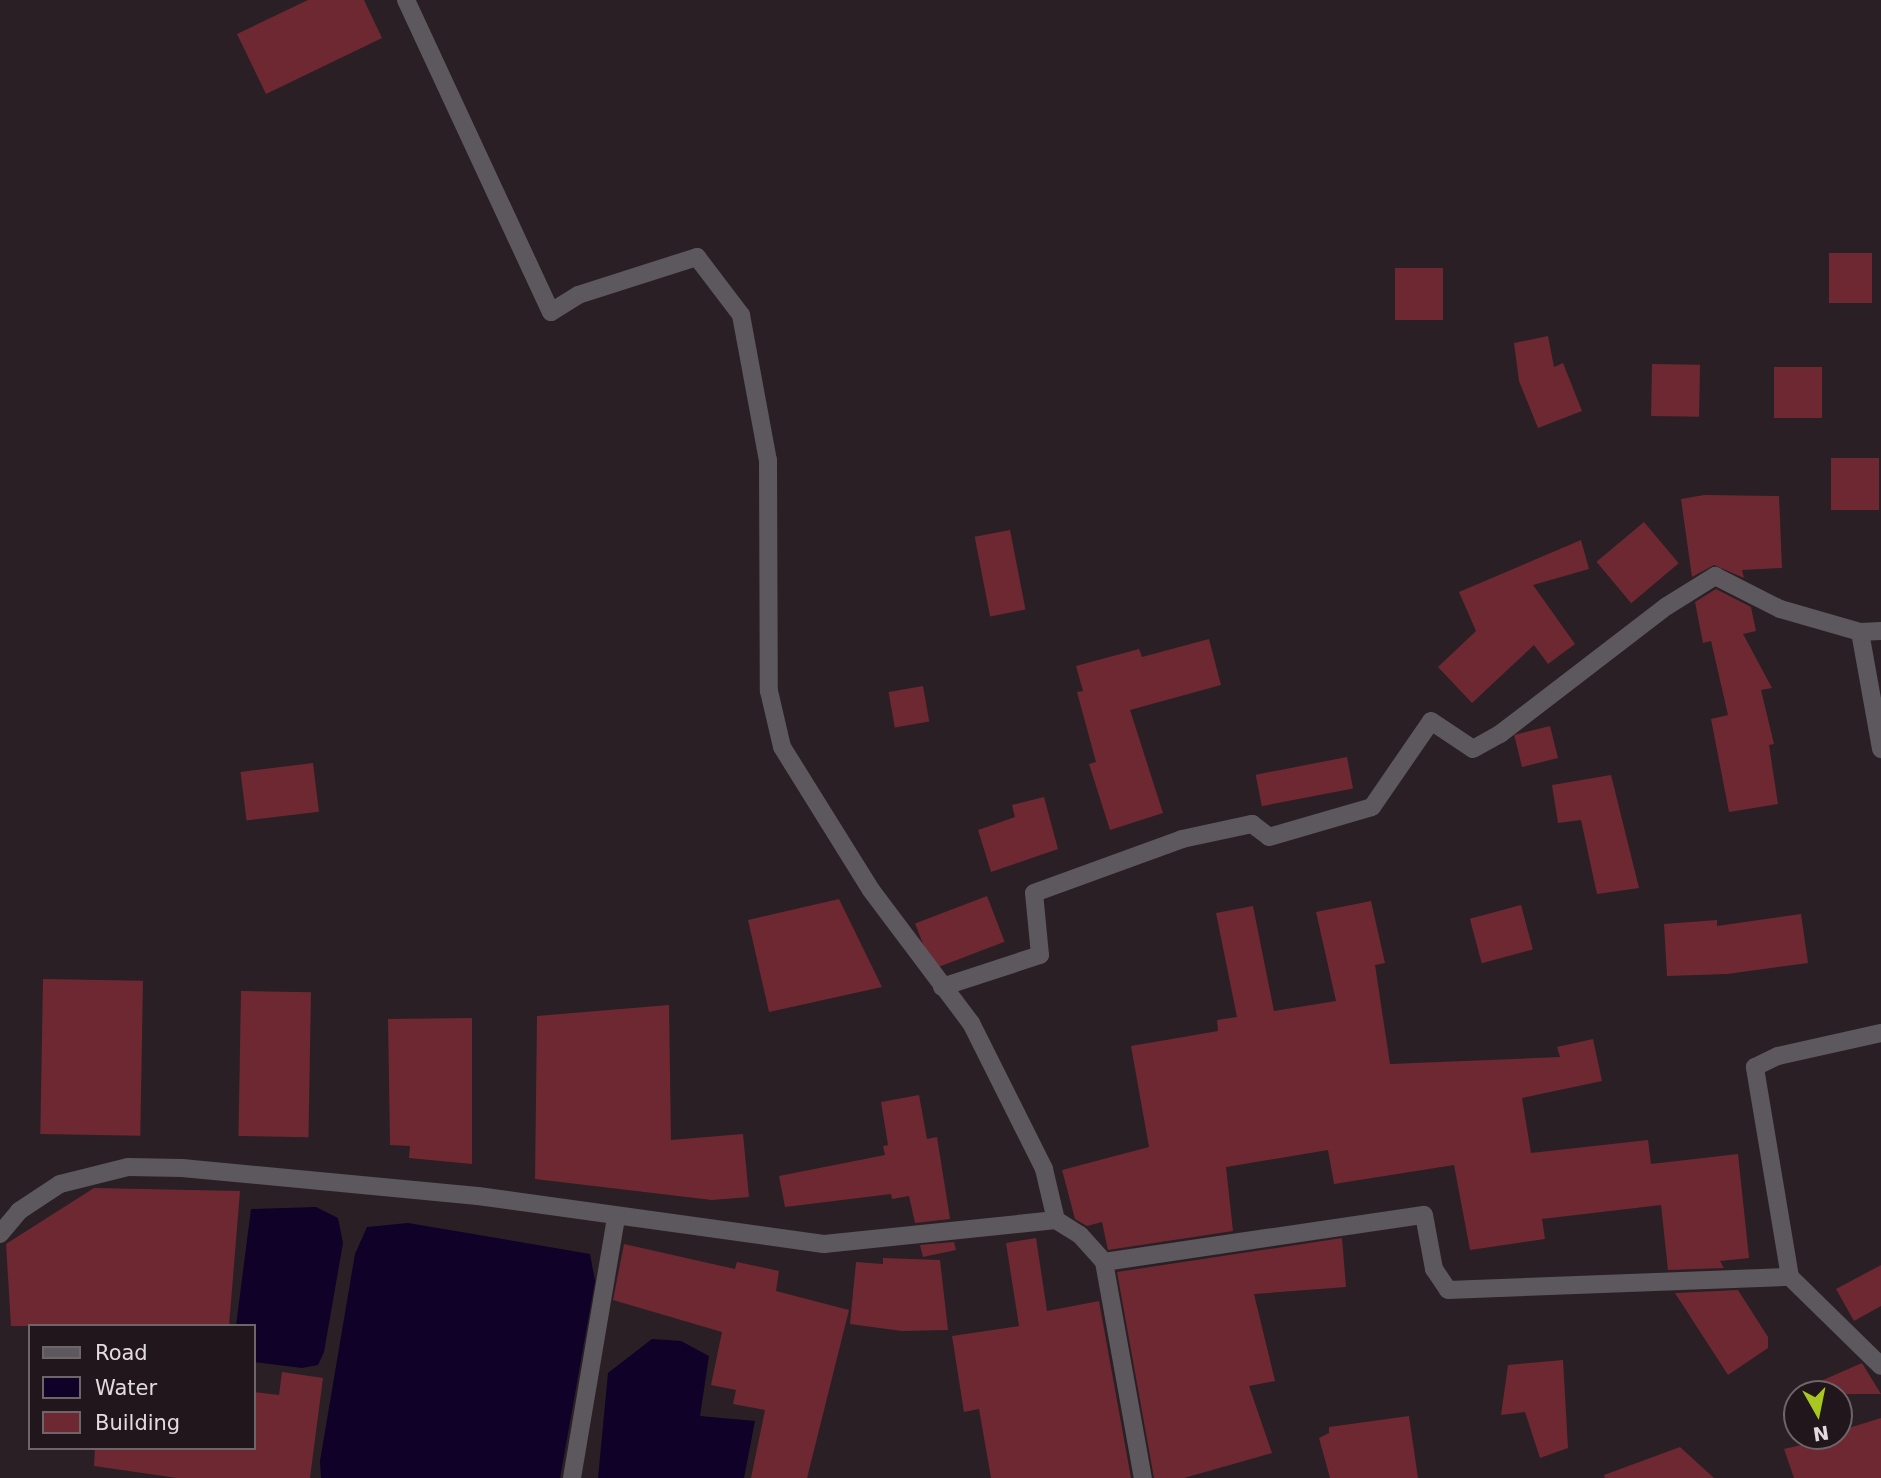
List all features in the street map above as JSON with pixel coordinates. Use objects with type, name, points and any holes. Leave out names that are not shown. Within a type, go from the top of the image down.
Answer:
[{"type":"street","points":[[406,0],[551,312],[578,295],[697,257],[741,315],[768,460],[769,691],[782,747],[871,890],[971,1023],[1044,1169],[1056,1220]]},
{"type":"street","points":[[942,987],[1040,955],[1034,892],[1182,839],[1252,824],[1269,837],[1373,807],[1431,721],[1473,749],[1500,734],[1667,606],[1715,576],[1780,610],[1860,632],[1881,631]]},
{"type":"street","points":[[1860,632],[1881,749]]},
{"type":"street","points":[[1881,1033],[1778,1055],[1755,1067],[1790,1277],[1881,1366]]},
{"type":"street","points":[[0,1234],[19,1211],[60,1184],[128,1167],[182,1168],[465,1195],[824,1244],[1056,1220],[1080,1235],[1104,1262],[1143,1478]]},
{"type":"street","points":[[1104,1262],[1424,1215],[1434,1269],[1448,1290],[1790,1277]]},
{"type":"street","points":[[572,1478],[616,1217]]},
{"type":"water","points":[[316,1207],[338,1218],[343,1243],[324,1352],[318,1365],[302,1368],[256,1362],[256,1324],[236,1324],[251,1209]]},
{"type":"water","points":[[408,1223],[590,1254],[595,1281],[560,1478],[321,1478],[320,1461],[355,1254],[367,1227]]},
{"type":"water","points":[[652,1339],[681,1341],[709,1356],[700,1416],[755,1421],[744,1478],[598,1478],[608,1373]]},
{"type":"building","points":[[308,0],[364,0],[382,38],[266,94],[237,34]]},
{"type":"building","points":[[1829,253],[1872,253],[1872,303],[1829,303]]},
{"type":"building","points":[[1395,268],[1443,268],[1443,320],[1395,320]]},
{"type":"building","points":[[1548,336],[1554,367],[1563,363],[1582,411],[1538,428],[1519,381],[1514,343]]},
{"type":"building","points":[[1652,364],[1700,365],[1699,417],[1651,416]]},
{"type":"building","points":[[1774,367],[1822,367],[1822,418],[1774,418]]},
{"type":"building","points":[[1831,458],[1879,458],[1879,510],[1831,510]]},
{"type":"building","points":[[1704,495],[1779,496],[1782,568],[1742,570],[1744,578],[1714,565],[1692,577],[1681,499]]},
{"type":"building","points":[[1644,522],[1679,563],[1631,603],[1597,562]]},
{"type":"building","points":[[1010,530],[1025,610],[990,616],[975,537]]},
{"type":"building","points":[[1581,540],[1589,569],[1533,585],[1575,644],[1548,664],[1534,645],[1472,703],[1438,667],[1476,631],[1459,592]]},
{"type":"building","points":[[1716,589],[1751,607],[1756,631],[1743,634],[1772,688],[1761,690],[1774,744],[1769,745],[1778,804],[1729,812],[1711,719],[1728,715],[1711,641],[1703,643],[1695,602]]},
{"type":"building","points":[[1209,639],[1221,685],[1130,710],[1163,813],[1110,830],[1089,764],[1096,762],[1077,692],[1083,691],[1076,666],[1139,649],[1142,657]]},
{"type":"building","points":[[923,686],[929,721],[895,728],[889,692]]},
{"type":"building","points":[[1550,726],[1558,758],[1522,767],[1514,735]]},
{"type":"building","points":[[1347,757],[1353,788],[1262,806],[1256,775]]},
{"type":"building","points":[[313,763],[319,812],[247,821],[241,772]]},
{"type":"building","points":[[1611,775],[1639,888],[1597,894],[1581,820],[1558,823],[1552,785]]},
{"type":"building","points":[[1044,797],[1058,849],[991,872],[978,830],[1015,817],[1012,805]]},
{"type":"building","points":[[987,896],[1005,942],[933,969],[915,924]]},
{"type":"building","points":[[839,899],[882,987],[769,1012],[748,920]]},
{"type":"building","points":[[1371,901],[1385,963],[1375,965],[1390,1064],[1560,1057],[1557,1047],[1593,1039],[1602,1081],[1522,1098],[1531,1153],[1648,1140],[1651,1164],[1738,1154],[1749,1258],[1720,1261],[1724,1268],[1668,1270],[1661,1205],[1542,1219],[1545,1239],[1470,1250],[1454,1165],[1334,1184],[1328,1150],[1226,1167],[1233,1231],[1108,1250],[1102,1222],[1087,1226],[1075,1219],[1062,1170],[1149,1147],[1131,1046],[1218,1031],[1217,1020],[1237,1017],[1216,913],[1253,906],[1274,1011],[1336,1001],[1316,912]]},
{"type":"building","points":[[1521,905],[1533,949],[1482,963],[1470,919]]},
{"type":"building","points":[[1801,914],[1808,963],[1727,974],[1667,976],[1664,924],[1717,920],[1717,926]]},
{"type":"building","points":[[43,979],[143,981],[140,1136],[40,1134]]},
{"type":"building","points":[[241,991],[311,992],[308,1137],[238,1136]]},
{"type":"building","points":[[669,1005],[671,1140],[743,1134],[749,1197],[712,1200],[535,1179],[537,1016]]},
{"type":"building","points":[[472,1018],[472,1164],[409,1158],[410,1146],[390,1145],[388,1019]]},
{"type":"building","points":[[919,1095],[927,1139],[937,1137],[950,1219],[915,1223],[909,1196],[892,1199],[891,1194],[785,1207],[779,1176],[885,1155],[883,1146],[888,1145],[881,1102]]},
{"type":"building","points":[[94,1188],[240,1191],[229,1324],[11,1326],[6,1244]]},
{"type":"building","points":[[1036,1238],[1047,1311],[1099,1301],[1131,1478],[991,1478],[979,1409],[964,1412],[952,1336],[1019,1326],[1006,1243]]},
{"type":"building","points":[[1342,1238],[1346,1287],[1254,1294],[1275,1381],[1249,1386],[1272,1453],[1184,1478],[1154,1478],[1117,1272]]},
{"type":"building","points":[[954,1242],[956,1250],[923,1257],[920,1245]]},
{"type":"building","points":[[624,1244],[735,1269],[737,1262],[779,1271],[776,1291],[849,1310],[807,1478],[751,1478],[765,1410],[733,1404],[736,1390],[711,1385],[722,1332],[613,1300]]},
{"type":"building","points":[[883,1258],[940,1260],[948,1330],[902,1331],[850,1324],[856,1262],[883,1264]]},
{"type":"building","points":[[1881,1265],[1881,1306],[1854,1321],[1836,1289]]},
{"type":"building","points":[[1738,1290],[1768,1337],[1768,1348],[1728,1375],[1675,1293]]},
{"type":"building","points":[[1563,1360],[1568,1448],[1540,1458],[1525,1412],[1501,1415],[1508,1365]]},
{"type":"building","points":[[1862,1363],[1881,1394],[1853,1394],[1853,1380],[1823,1380]]},
{"type":"building","points":[[282,1372],[323,1378],[310,1478],[177,1478],[94,1466],[95,1450],[256,1450],[256,1392],[279,1395]]},
{"type":"building","points":[[1409,1416],[1418,1478],[1330,1478],[1319,1438],[1329,1433],[1329,1427]]},
{"type":"building","points":[[1881,1418],[1881,1478],[1794,1478],[1784,1450],[1853,1450],[1853,1427]]},
{"type":"building","points":[[1680,1447],[1714,1478],[1605,1478],[1604,1475]]}]
